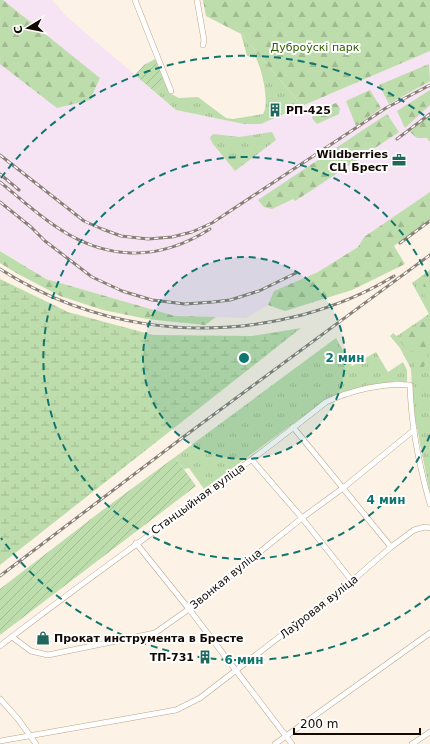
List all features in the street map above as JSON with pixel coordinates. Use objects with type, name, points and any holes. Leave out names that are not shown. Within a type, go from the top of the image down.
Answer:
[{"type":"street","points":[[135,0],[171,91]]},
{"type":"street","points":[[198,0],[204,40],[203,45]]},
{"type":"street","name":"Станцыйная вуліца","points":[[0,646],[136,543],[252,460],[326,402],[334,398],[369,388],[398,384],[410,385],[414,430]]},
{"type":"street","points":[[293,427],[391,547]]},
{"type":"street","points":[[414,430],[430,504]]},
{"type":"street","name":"Звонкая вуліца","points":[[12,637],[31,651],[48,655],[155,633],[189,608],[302,518],[343,488],[414,430]]},
{"type":"street","points":[[252,460],[302,518],[352,582]]},
{"type":"street","name":"Лаўровая вуліца","points":[[0,741],[176,710],[200,698],[237,671],[352,582],[391,547],[414,530],[425,527],[430,528]]},
{"type":"street","points":[[136,543],[189,608],[292,744]]},
{"type":"street","points":[[276,744],[430,633]]},
{"type":"street","points":[[0,699],[18,719],[36,744]]},
{"type":"street","points":[[412,744],[430,732]]},
{"type":"shaded area","points":[[0,0],[52,0],[66,16],[176,110],[244,124],[261,124],[430,51],[430,114],[411,132],[417,138],[427,138],[430,142],[430,192],[364,237],[358,247],[318,272],[274,291],[268,305],[246,318],[175,316],[46,279],[0,250]]},
{"type":"green space","points":[[0,0],[3,0],[100,78],[90,100],[57,108],[0,64]]},
{"type":"green space","name":"Дуброўскі парк","points":[[203,0],[430,0],[430,51],[302,106],[241,34],[206,16]]},
{"type":"green space","points":[[241,34],[302,106],[261,124],[244,124],[176,110],[155,92],[165,83],[171,94],[179,98],[198,97],[226,118],[233,119],[263,114],[266,102],[261,70],[256,58],[247,56]]},
{"type":"green space","points":[[155,59],[165,83],[155,92],[135,75],[144,65]]},
{"type":"green space","points":[[429,64],[430,81],[389,104],[379,85]]},
{"type":"green space","points":[[370,90],[381,108],[356,126],[346,101]]},
{"type":"green space","points":[[430,90],[430,105],[405,128],[397,111]]},
{"type":"green space","points":[[336,103],[340,108],[339,114],[317,124],[312,118],[315,111]]},
{"type":"green space","points":[[387,114],[399,132],[309,192],[295,201],[293,199],[272,209],[264,207],[258,200]]},
{"type":"green space","points":[[430,114],[430,142],[427,138],[417,138],[410,132]]},
{"type":"green space","points":[[272,132],[276,140],[235,171],[213,144],[210,138],[213,134],[239,137]]},
{"type":"green space","points":[[430,192],[430,220],[394,246],[405,264],[352,290],[285,311],[268,305],[274,291],[318,272],[358,247],[364,237]]},
{"type":"green space","points":[[0,251],[46,279],[175,316],[216,317],[205,325],[147,319],[103,310],[60,296],[18,274],[0,263]]},
{"type":"green space","points":[[430,270],[430,494],[413,408],[411,369],[400,348],[390,336],[393,333],[397,336],[429,314],[412,283]]},
{"type":"green space","points":[[430,273],[429,307],[424,294],[424,281]]},
{"type":"green space","points":[[0,279],[68,312],[153,335],[252,336],[301,328],[0,565]]},
{"type":"green space","points":[[430,317],[427,359],[421,372],[416,376],[413,372],[416,355],[413,352],[408,352],[400,341],[402,335]]},
{"type":"green space","points":[[336,338],[352,366],[376,352],[388,372],[403,362],[407,370],[407,382],[396,381],[328,398],[204,489],[189,468],[184,469],[175,457]]},
{"type":"green space","points":[[175,457],[196,486],[0,635],[0,589],[104,509]]},
{"type":"railway","points":[[0,155],[84,221],[121,236],[148,239],[172,237],[192,232],[212,223],[386,108],[430,85]]},
{"type":"railway","points":[[397,139],[430,114]]},
{"type":"railway","points":[[0,174],[19,190]]},
{"type":"railway","points":[[0,182],[30,207],[68,234],[88,244],[108,250],[128,253],[148,252],[169,248],[210,229]]},
{"type":"railway","points":[[0,202],[31,227],[45,241],[92,277],[122,291],[152,300],[185,304],[230,300],[259,291],[296,273]]},
{"type":"railway","points":[[400,243],[430,221]]},
{"type":"railway","points":[[0,576],[182,438],[430,255]]},
{"type":"railway","points":[[0,269],[35,289],[71,304],[108,316],[146,324],[185,328],[224,327],[263,323],[302,315],[350,299],[394,276]]},
{"type":"place","name":"РП-425","points":[[275,110]]},
{"type":"place","name":"Wildberries СЦ Брест","points":[[399,160]]},
{"type":"place","name":"Прокат инструмента в Бресте","points":[[43,638]]},
{"type":"place","name":"ТП-731","points":[[205,657]]}]
